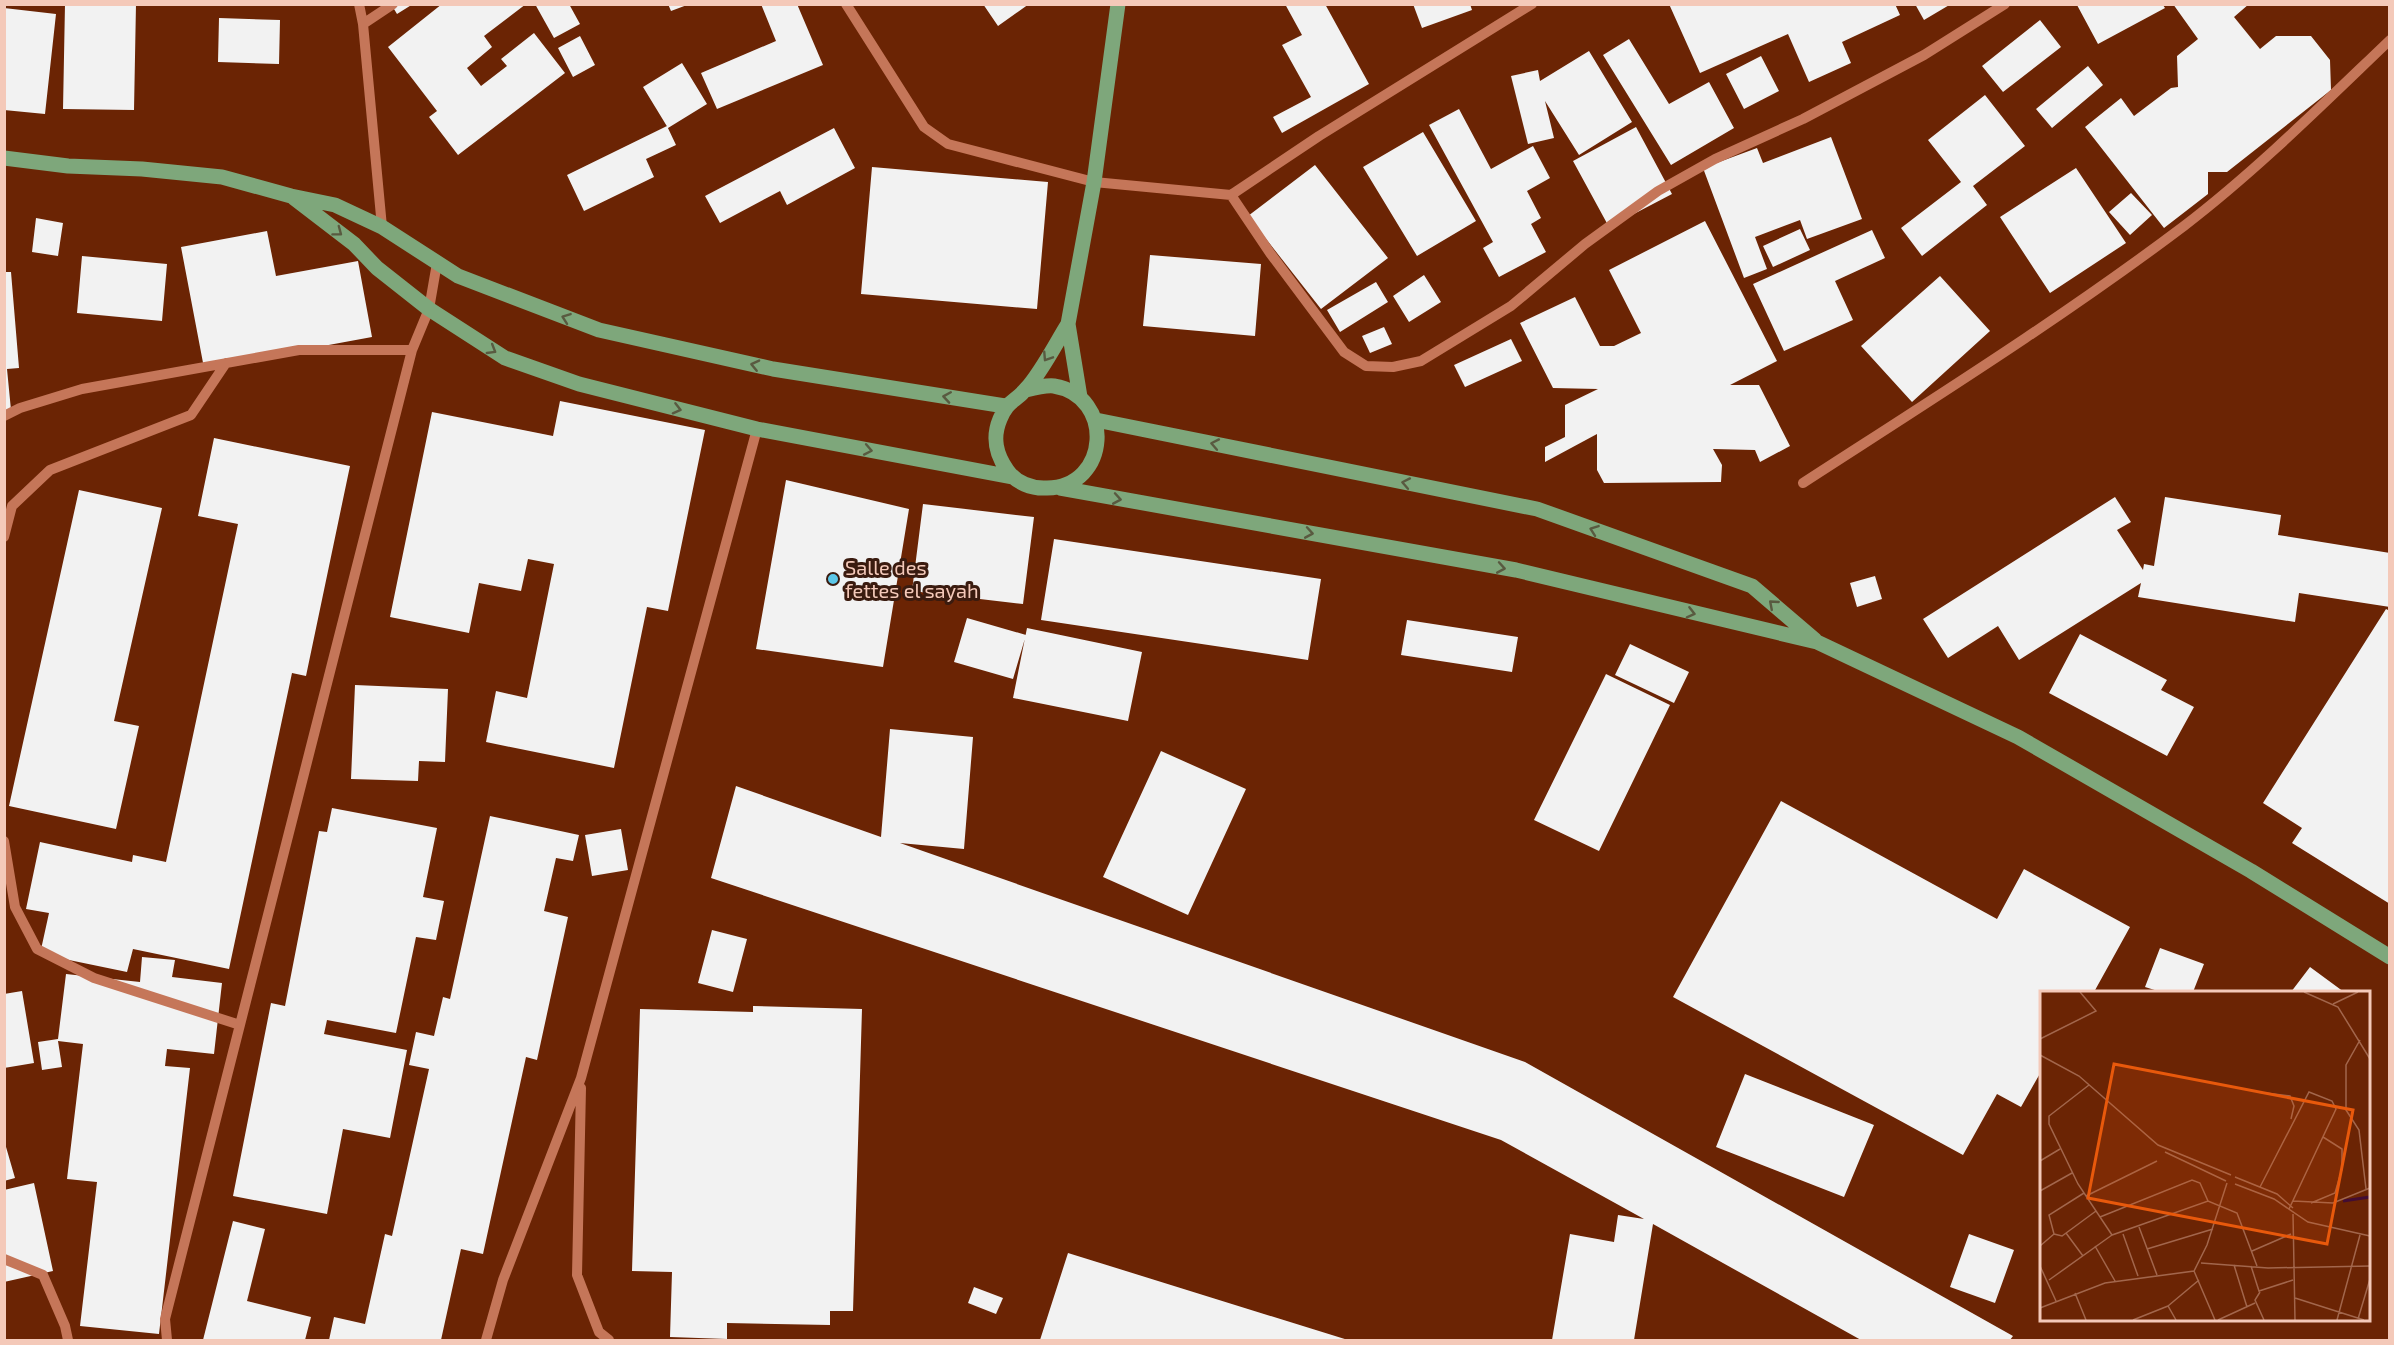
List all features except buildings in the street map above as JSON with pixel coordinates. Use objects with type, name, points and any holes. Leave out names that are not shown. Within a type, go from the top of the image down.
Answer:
[{"type":"main road","points":[[1060,488],[1084,474],[1098,448],[1096,420],[1080,397],[1068,324],[1094,182],[1118,4]]},
{"type":"main road","points":[[4,158],[68,166],[142,169],[222,177],[291,196],[335,205],[382,226],[458,276],[599,330],[773,369],[1005,406]]},
{"type":"main road","points":[[291,196],[354,244],[377,268],[429,309],[505,358],[579,384],[757,429],[1012,477],[1034,489],[1060,488],[1516,570],[1817,642],[2018,737],[2251,871],[2390,957]]},
{"type":"main road","points":[[1012,477],[998,456],[995,431],[1005,406],[1026,390],[1068,324]]},
{"type":"main road","points":[[1026,390],[1053,386],[1080,397]]},
{"type":"main road","points":[[1096,420],[1537,509],[1752,586],[1817,642]]},
{"type":"street","points":[[359,4],[363,24],[382,226]]},
{"type":"street","points":[[363,24],[393,4]]},
{"type":"street","points":[[846,4],[924,127],[948,144],[1094,182],[1230,195],[1319,136],[1532,4]]},
{"type":"street","points":[[1230,195],[1344,352],[1366,366],[1393,368],[1421,361],[1511,306],[1585,244],[1658,191],[1715,159],[1803,119],[1924,55],[2005,4]]},
{"type":"street","points":[[1803,483],[2007,350],[2184,225],[2284,142],[2390,40]]},
{"type":"street","points":[[167,1341],[165,1319],[412,350],[429,309],[437,263]]},
{"type":"street","points":[[4,416],[20,408],[82,389],[299,350],[412,350]]},
{"type":"street","points":[[4,537],[12,506],[50,470],[191,415],[226,363]]},
{"type":"street","points":[[486,1341],[503,1280],[581,1078],[757,429]]},
{"type":"street","points":[[4,841],[15,908],[37,949],[94,978],[240,1025]]},
{"type":"street","points":[[581,1078],[577,1275],[599,1332],[609,1341]]},
{"type":"street","points":[[4,1259],[43,1275],[65,1326],[68,1341]]},
{"type":"place","name":"Salle des fettes el sayah","points":[[833,579]]}]
